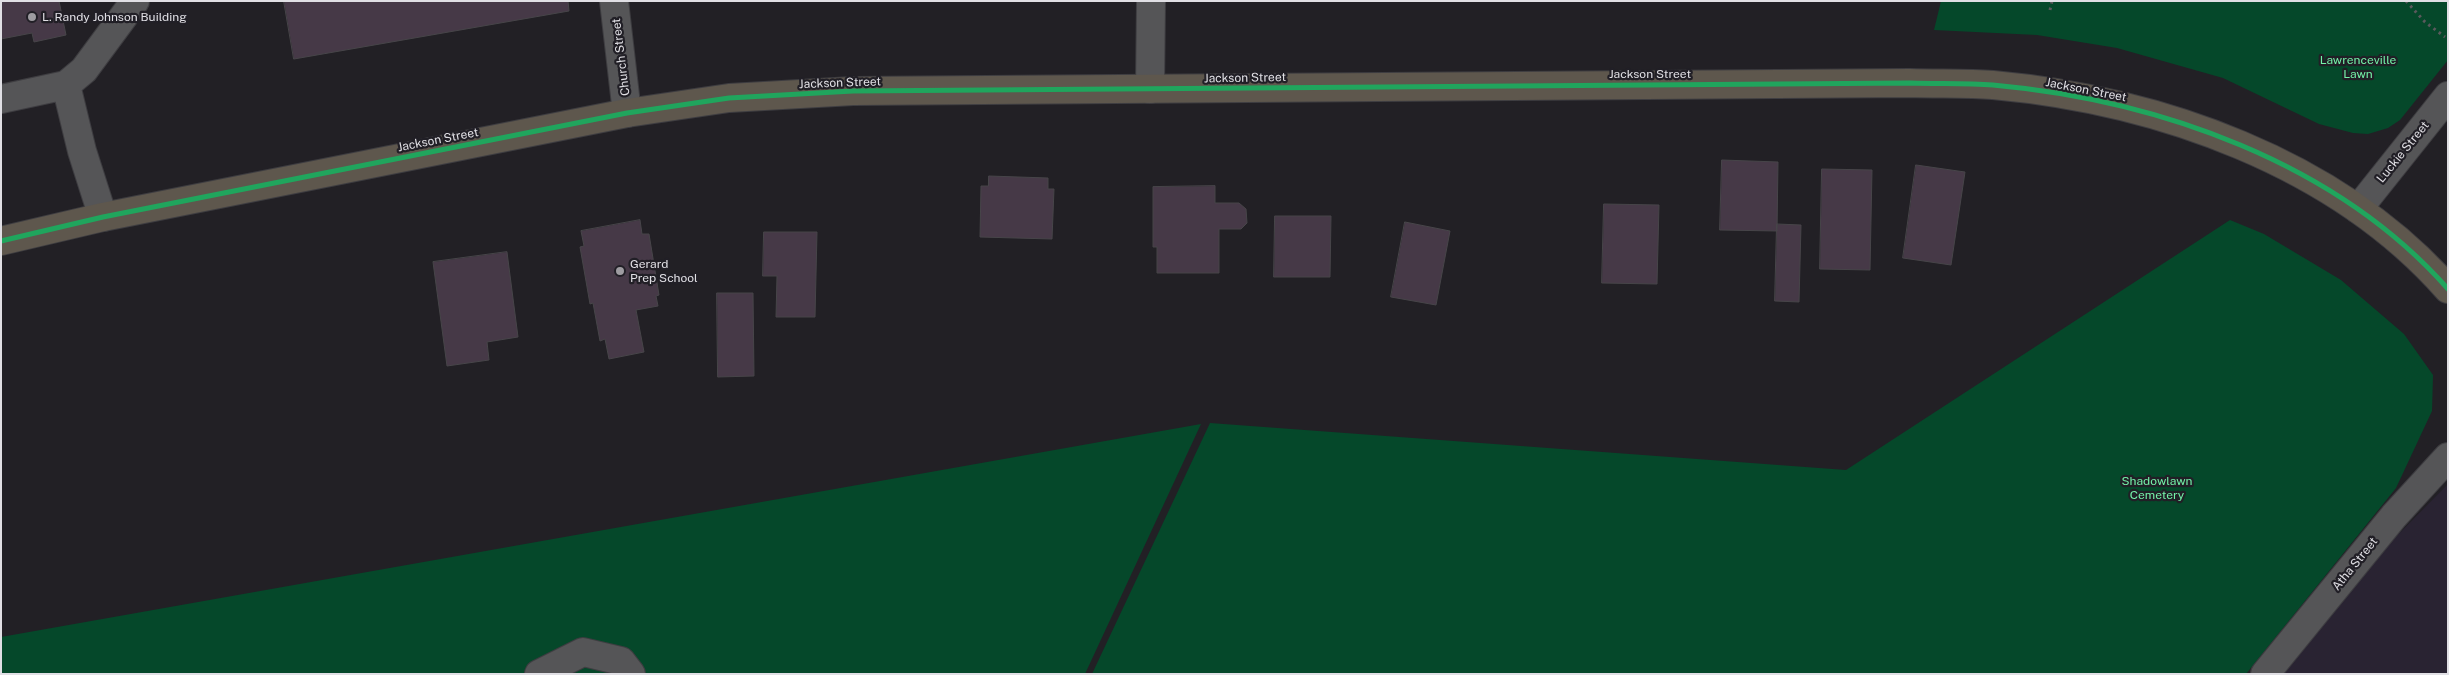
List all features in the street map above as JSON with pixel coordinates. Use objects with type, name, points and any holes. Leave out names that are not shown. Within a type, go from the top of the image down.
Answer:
[{"type":"highway","name":"Jackson Street","points":[[1,241],[103,217],[627,113],[729,98],[853,91],[1625,84],[1991,85],[2088,99],[2195,127],[2247,146],[2303,175],[2358,209],[2429,268],[2448,289]]},
{"type":"street","points":[[1,99],[66,85],[84,70],[135,1]]},
{"type":"street","name":"Church Street","points":[[614,1],[627,113]]},
{"type":"street","points":[[1150,89],[1151,1]]},
{"type":"street","points":[[66,85],[82,150],[103,217]]},
{"type":"street","name":"Luckie Street","points":[[2358,209],[2448,96]]},
{"type":"street","name":"Atha Street","points":[[2265,674],[2400,509],[2448,457]]},
{"type":"street","points":[[539,674],[583,652],[621,661],[631,674]]},
{"type":"path","points":[[2050,10],[2052,1]]},
{"type":"path","points":[[2406,1],[2425,22],[2446,37]]},
{"type":"shaded area","points":[[2448,484],[2448,674],[2282,674],[2375,558]]},
{"type":"green space","name":"Lawrenceville Lawn","points":[[1941,1],[2448,1],[2448,60],[2400,120],[2388,128],[2368,134],[2353,133],[2319,124],[2223,78],[2117,48],[2037,35],[1934,30]]},
{"type":"green space","name":"Shadowlawn Cemetery","points":[[2230,220],[2264,234],[2341,280],[2404,334],[2433,375],[2432,411],[2396,488],[2246,674],[1092,674],[1210,423],[1846,470]]},
{"type":"green space","points":[[1201,424],[1085,674],[1,674],[1,637]]},
{"type":"building","name":"L. Randy Johnson Building","points":[[1,1],[59,1],[66,35],[34,42],[32,33],[1,39]]},
{"type":"building","points":[[284,1],[568,1],[569,11],[294,59]]},
{"type":"building","points":[[1722,160],[1778,162],[1777,231],[1720,230]]},
{"type":"building","points":[[1916,165],[1965,172],[1951,265],[1903,258]]},
{"type":"building","points":[[1822,169],[1872,170],[1870,270],[1820,269]]},
{"type":"building","points":[[989,176],[1048,178],[1048,189],[1054,189],[1052,239],[980,237],[981,186],[988,186]]},
{"type":"building","points":[[1215,186],[1215,203],[1239,203],[1246,209],[1247,223],[1241,229],[1219,229],[1219,273],[1157,273],[1157,247],[1153,247],[1153,187]]},
{"type":"building","points":[[1604,204],[1659,205],[1657,284],[1602,283]]},
{"type":"building","points":[[1275,216],[1331,216],[1330,277],[1274,277]]},
{"type":"building","name":"Gerard Prep School","points":[[640,220],[642,234],[649,234],[659,295],[656,296],[658,306],[636,310],[644,352],[609,359],[605,339],[600,341],[593,303],[590,304],[580,247],[584,246],[581,231]]},
{"type":"building","points":[[1405,222],[1450,231],[1436,305],[1391,297]]},
{"type":"building","points":[[1777,224],[1801,225],[1799,302],[1775,301]]},
{"type":"building","points":[[764,232],[817,232],[815,317],[776,317],[777,276],[763,276]]},
{"type":"building","points":[[507,252],[518,337],[487,342],[489,360],[447,366],[433,262]]},
{"type":"building","points":[[717,293],[753,293],[754,376],[718,377]]},
{"type":"cycle path","points":[[1,241],[103,217],[627,113],[729,98],[853,91],[1962,84],[1993,85],[2055,93],[2118,105],[2180,123],[2240,145],[2298,173],[2353,206],[2403,244],[2448,289]]},
{"type":"place","name":"L. Randy Johnson Building","points":[[32,17]]},
{"type":"place","name":"Gerard Prep School","points":[[620,271]]}]
